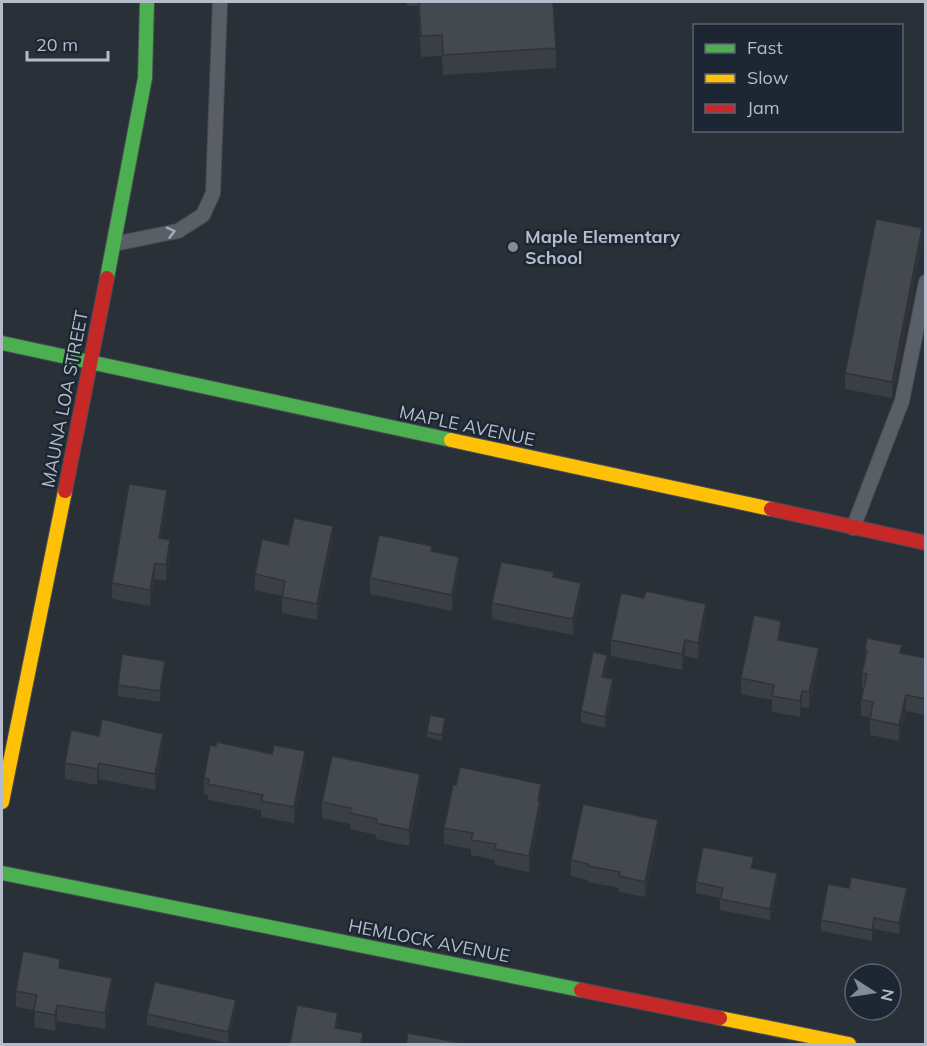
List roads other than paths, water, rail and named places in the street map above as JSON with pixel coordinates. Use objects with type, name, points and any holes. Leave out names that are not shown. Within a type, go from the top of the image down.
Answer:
[{"type":"street","name":"MAUNA LOA STREET","points":[[2,802],[92,364],[145,78],[147,2]]},
{"type":"street","name":"MAPLE AVENUE","points":[[2,343],[926,543]]},
{"type":"street","name":"HEMLOCK AVENUE","points":[[2,873],[849,1044]]},
{"type":"lane","points":[[114,244],[178,231],[203,215],[213,193],[220,2]]},
{"type":"lane","points":[[853,528],[902,400],[926,282]]},
{"type":"place","name":"Maple Elementary School","points":[[513,247]]}]
